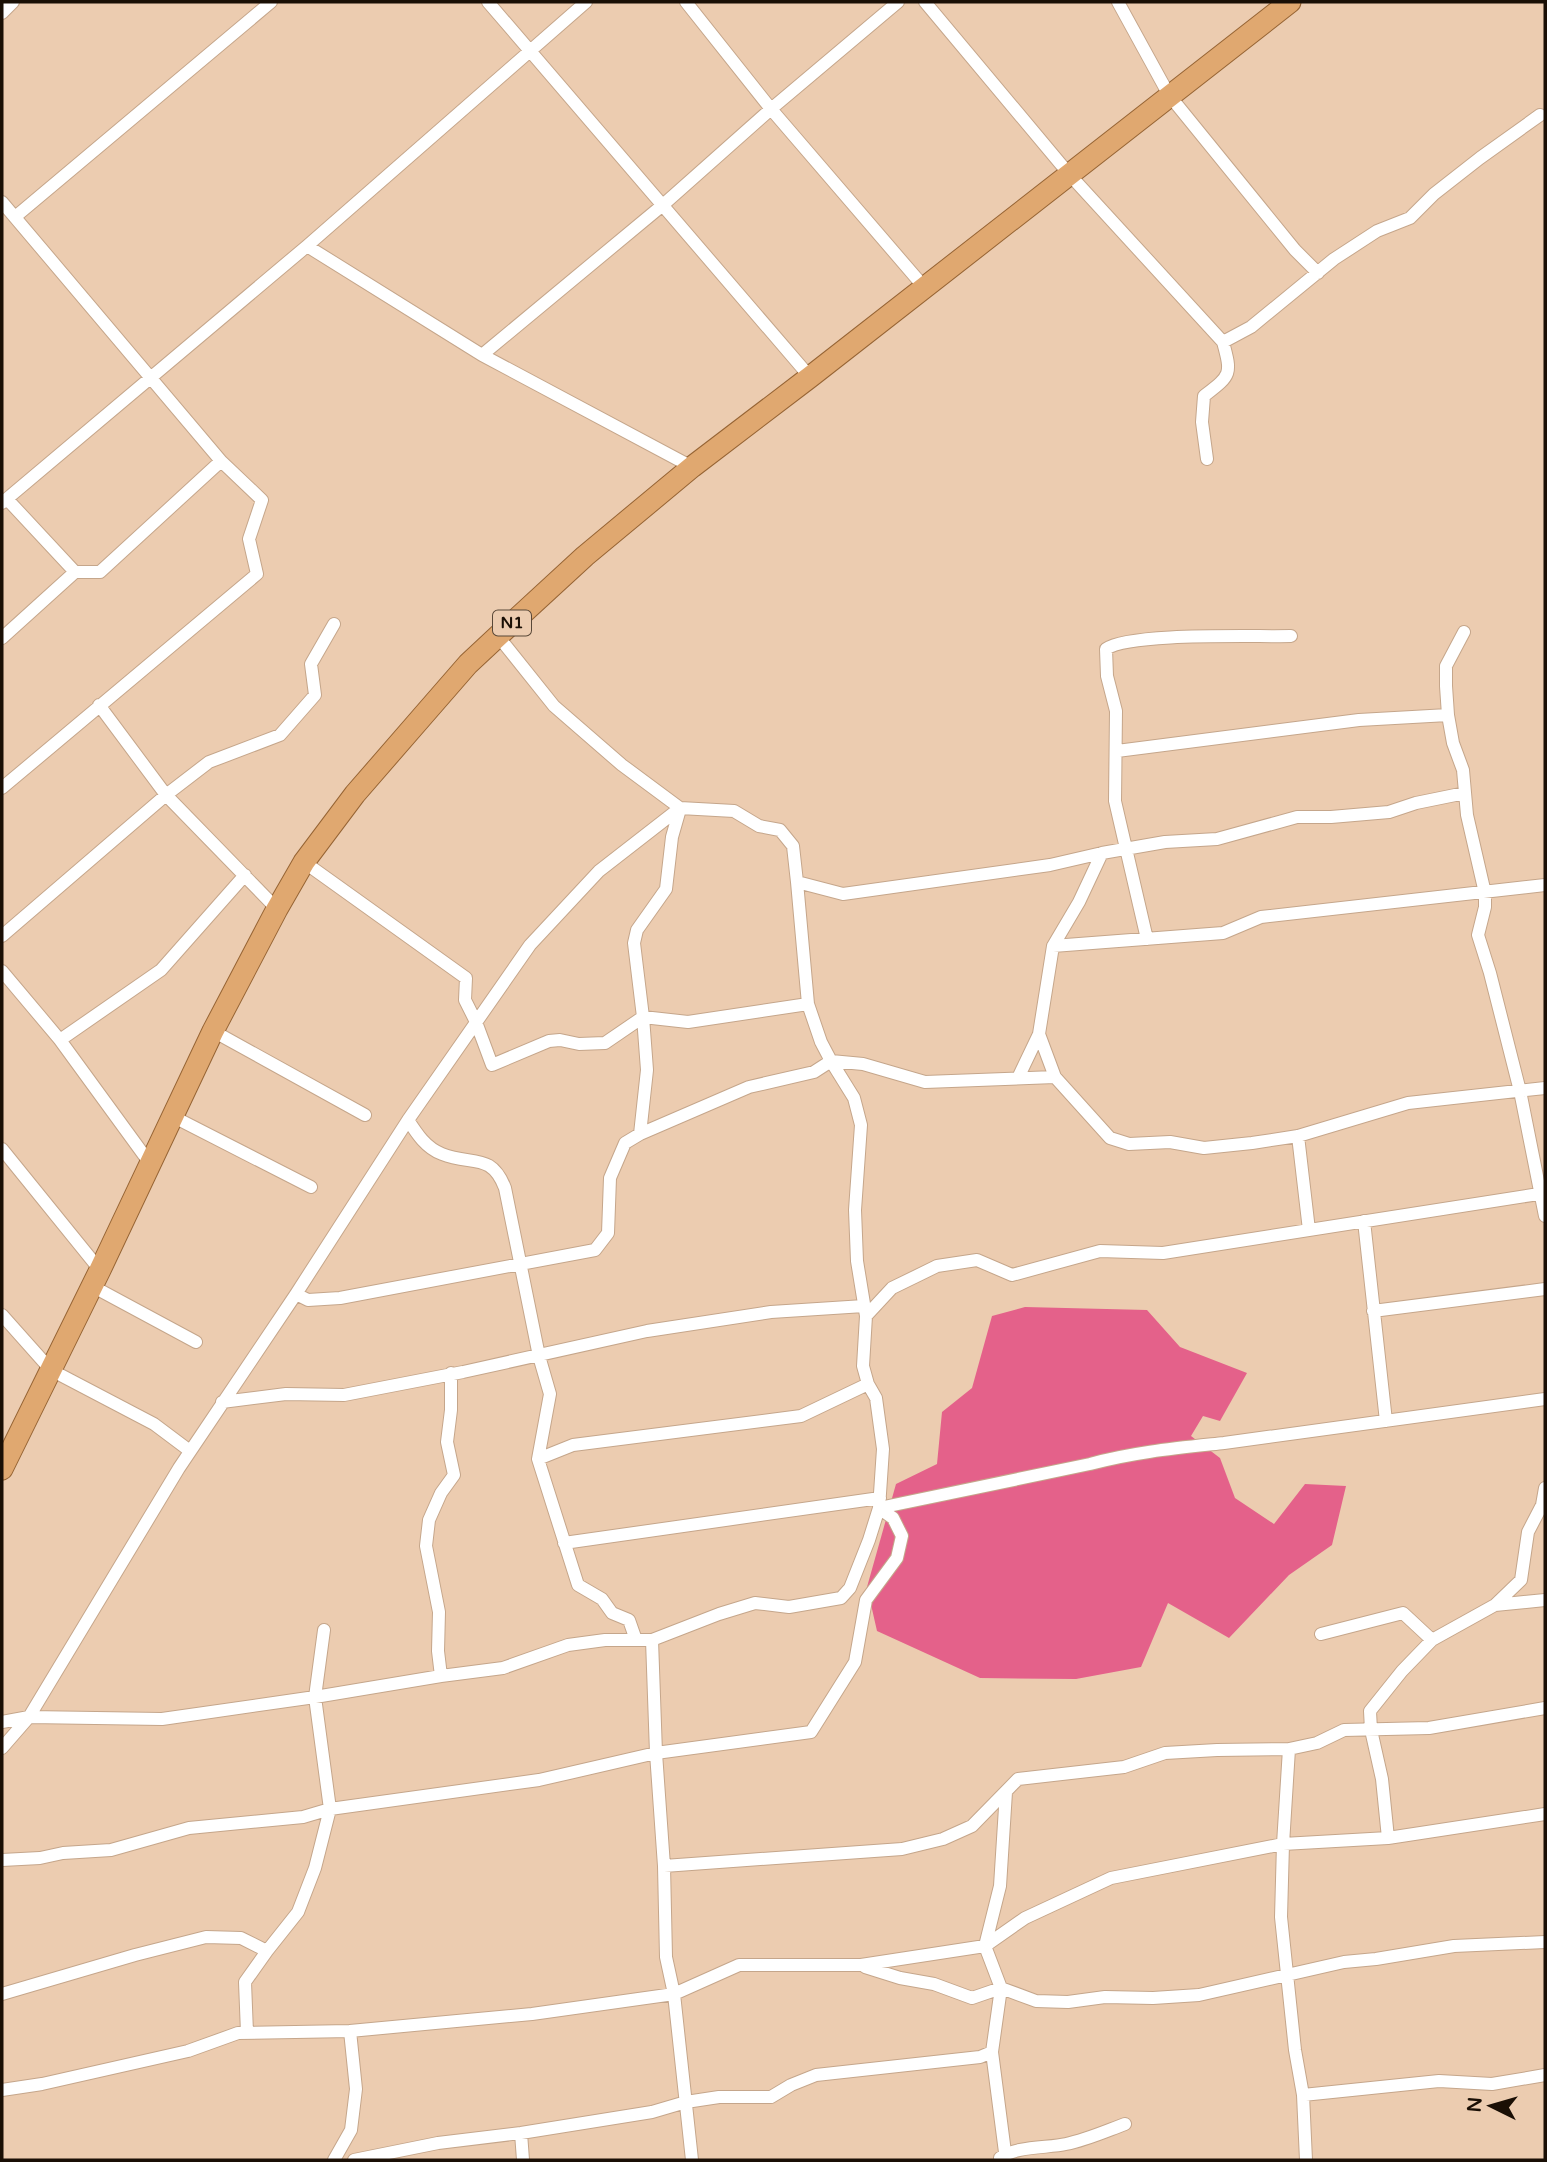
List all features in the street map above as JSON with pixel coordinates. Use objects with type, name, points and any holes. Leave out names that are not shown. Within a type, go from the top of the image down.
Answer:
[{"type":"highway","name":"N1","points":[[2,1469],[213,1031],[304,862],[355,794],[468,664],[585,556],[692,467],[1290,2]]},
{"type":"street","points":[[2,13],[13,2]]},
{"type":"street","points":[[15,218],[271,2]]},
{"type":"street","points":[[488,2],[810,377]]},
{"type":"street","points":[[75,572],[4,501],[307,246],[586,2]]},
{"type":"street","points":[[686,2],[771,109],[924,288]]},
{"type":"street","points":[[482,355],[664,204],[898,2]]},
{"type":"street","points":[[925,2],[1069,174],[1223,342],[1230,367],[1225,380],[1204,396],[1202,422],[1207,459]]},
{"type":"street","points":[[1118,2],[1169,95],[1295,250],[1318,272]]},
{"type":"street","points":[[1223,342],[1251,327],[1318,272],[1377,231],[1410,218],[1434,194],[1540,115]]},
{"type":"street","points":[[2,202],[221,461],[262,500],[249,539],[257,574],[2,788]]},
{"type":"street","points":[[307,246],[482,355],[692,467]]},
{"type":"street","points":[[2,638],[75,572],[100,572],[221,461]]},
{"type":"street","points":[[2,936],[166,794],[209,762],[280,735],[315,695],[311,664],[334,624]]},
{"type":"street","points":[[1464,632],[1447,666],[1448,715],[1453,743],[1463,770],[1467,815],[1485,893],[1486,907],[1478,935],[1520,1091],[1543,1193],[1545,1216]]},
{"type":"street","points":[[2,1722],[29,1717],[162,1719],[503,1668],[568,1645],[605,1640],[652,1640],[755,1603],[789,1607],[841,1598],[850,1588],[869,1539],[879,1503],[883,1449],[876,1398],[868,1384],[863,1366],[865,1311],[857,1261],[855,1210],[861,1125],[854,1098],[821,1042],[808,1004],[793,846],[780,830],[759,826],[734,811],[680,808],[622,765],[554,706],[498,636]]},
{"type":"street","points":[[1147,939],[1115,801],[1116,711],[1107,676],[1106,649],[1114,644],[1153,638],[1291,636]]},
{"type":"street","points":[[99,705],[166,794],[277,909]]},
{"type":"street","points":[[1116,751],[1359,720],[1448,715]]},
{"type":"street","points":[[797,882],[843,894],[1050,865],[1165,842],[1217,839],[1297,817],[1389,812],[1416,803],[1465,793]]},
{"type":"street","points":[[640,1134],[647,1070],[634,943],[637,930],[666,889],[680,808]]},
{"type":"street","points":[[2,1748],[29,1717],[157,1501],[222,1402],[296,1294],[408,1120],[530,945],[599,871],[680,808]]},
{"type":"street","points":[[1018,1078],[1039,1034],[1052,946],[1079,902],[1102,853]]},
{"type":"street","points":[[304,862],[466,978],[465,1000],[492,1065],[550,1041],[605,1043],[643,1017],[688,1022],[808,1004]]},
{"type":"street","points":[[60,1040],[161,970],[245,875]]},
{"type":"street","points":[[1052,946],[1223,933],[1261,917],[1545,885]]},
{"type":"street","points":[[2,971],[60,1040],[149,1162]]},
{"type":"street","points":[[213,1031],[365,1115]]},
{"type":"street","points":[[1039,1034],[1055,1077],[1110,1138],[1129,1144],[1170,1142],[1203,1148],[1298,1136],[1408,1103],[1545,1088]]},
{"type":"street","points":[[296,1294],[308,1300],[340,1298],[595,1250],[608,1233],[610,1178],[625,1143],[749,1087],[814,1072],[831,1061],[863,1064],[925,1082],[1055,1077]]},
{"type":"street","points":[[173,1116],[311,1187]]},
{"type":"street","points":[[408,1120],[421,1140],[440,1153],[488,1164],[499,1175],[505,1188],[539,1356],[550,1394],[538,1459],[578,1585],[602,1599],[612,1613],[629,1620],[636,1640]]},
{"type":"street","points":[[1298,1136],[1309,1230]]},
{"type":"street","points":[[2,1149],[96,1278],[196,1342]]},
{"type":"street","points":[[222,1402],[286,1394],[344,1395],[539,1356],[647,1331],[771,1312],[865,1311],[892,1288],[937,1266],[976,1260],[1012,1275],[1100,1251],[1163,1253],[1543,1193]]},
{"type":"street","points":[[1364,1221],[1386,1421]]},
{"type":"street","points":[[1373,1311],[1545,1289]]},
{"type":"street","points":[[2,1315],[51,1370],[154,1424],[190,1451]]},
{"type":"street","points":[[441,1676],[438,1651],[439,1612],[426,1546],[429,1520],[441,1493],[454,1475],[447,1442],[451,1410],[451,1373]]},
{"type":"street","points":[[538,1459],[573,1445],[801,1416],[868,1384]]},
{"type":"street","points":[[564,1544],[879,1503],[1170,1447],[1214,1444],[1545,1399]]},
{"type":"street","points":[[1388,1838],[1382,1779],[1371,1730],[1370,1711],[1402,1671],[1432,1640],[1495,1605],[1521,1580],[1528,1532],[1543,1504],[1545,1488]]},
{"type":"street","points":[[2,1860],[111,1850],[189,1828],[303,1818],[330,1809],[539,1780],[656,1754],[811,1732],[855,1662],[866,1600],[897,1558],[902,1536],[893,1518],[879,1503]]},
{"type":"street","points":[[1495,1605],[1545,1601]]},
{"type":"street","points":[[1321,1634],[1403,1613],[1432,1640]]},
{"type":"street","points":[[247,2033],[245,1982],[298,1912],[315,1868],[330,1809],[315,1697],[324,1630]]},
{"type":"street","points":[[652,1640],[666,1956],[674,1994],[692,2160]]},
{"type":"street","points":[[664,1866],[902,1849],[943,1839],[972,1826],[1018,1779],[1124,1767],[1165,1753],[1289,1749],[1317,1743],[1344,1730],[1429,1728],[1545,1708]]},
{"type":"street","points":[[1289,1749],[1282,1917],[1295,2050],[1303,2095],[1306,2160]]},
{"type":"street","points":[[1006,1792],[1000,1886],[985,1946],[1001,1989],[992,2052],[1002,2158],[1068,2144],[1125,2124]]},
{"type":"street","points":[[2,2090],[41,2084],[188,2051],[238,2033],[350,2031],[532,2014],[674,1994],[739,1965],[861,1965],[985,1946],[1025,1918],[1111,1878],[1283,1844],[1388,1838],[1545,1814]]},
{"type":"street","points":[[2,1994],[206,1937],[241,1938],[267,1951]]},
{"type":"street","points":[[861,1965],[972,1997],[1001,1989],[1036,2001],[1068,2002],[1105,1997],[1199,1995],[1344,1962],[1454,1946],[1545,1942]]},
{"type":"street","points":[[334,2160],[351,2130],[356,2089],[350,2031]]},
{"type":"street","points":[[354,2160],[438,2143],[652,2112],[686,2102],[719,2097],[771,2097],[816,2075],[980,2057],[992,2052]]},
{"type":"street","points":[[1303,2095],[1439,2081],[1492,2084],[1545,2076]]},
{"type":"street","points":[[521,2133],[523,2160]]},
{"type":"street","points":[[342,2146],[342,2160]]},
{"type":"shaded area","points":[[1025,1307],[1147,1310],[1180,1347],[1247,1373],[1220,1421],[1203,1416],[1191,1436],[1220,1458],[1235,1498],[1274,1524],[1305,1484],[1346,1486],[1332,1545],[1289,1575],[1229,1638],[1168,1603],[1141,1667],[1076,1679],[980,1678],[877,1631],[867,1587],[896,1484],[937,1464],[942,1412],[972,1388],[992,1316]]}]
